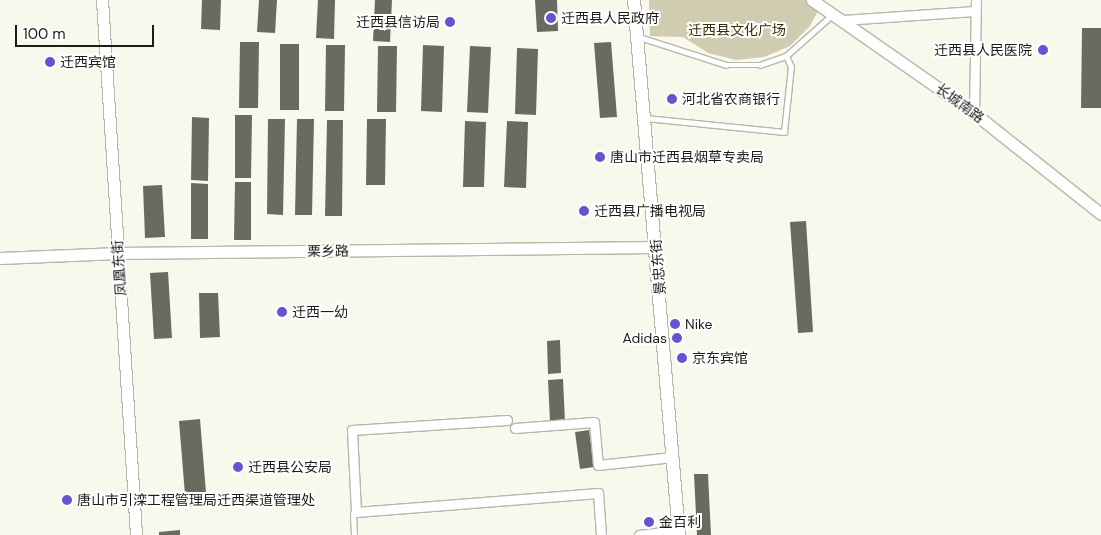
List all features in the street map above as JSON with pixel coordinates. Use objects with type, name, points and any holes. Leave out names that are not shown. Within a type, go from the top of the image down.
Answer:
[{"type":"main road","name":"景忠东街","points":[[634,0],[679,533]]},
{"type":"street","name":"凤凰东街","points":[[102,0],[136,535]]},
{"type":"street","name":"长城南路","points":[[812,0],[974,113],[1101,214]]},
{"type":"street","points":[[974,113],[976,0]]},
{"type":"street","points":[[838,17],[975,11]]},
{"type":"street","name":"栗乡路","points":[[0,258],[118,254],[656,248]]},
{"type":"street","points":[[507,420],[352,430],[356,512],[598,493],[601,535]]},
{"type":"street","points":[[515,428],[594,422],[598,465],[673,457]]},
{"type":"street","points":[[639,535],[679,533]]},
{"type":"lane","points":[[638,37],[726,65],[760,65],[786,56],[838,17]]},
{"type":"lane","points":[[645,118],[784,132],[791,67],[786,56]]},
{"type":"lane","points":[[354,535],[353,514],[356,512]]},
{"type":"green space","name":"迁西县文化广场","points":[[649,0],[824,0],[810,26],[790,46],[764,57],[736,60],[708,53],[683,37],[650,36]]},
{"type":"building","points":[[202,0],[221,0],[220,30],[201,29]]},
{"type":"building","points":[[259,0],[277,0],[275,33],[257,32]]},
{"type":"building","points":[[318,0],[335,0],[334,39],[316,38]]},
{"type":"building","points":[[375,0],[392,0],[390,42],[373,41]]},
{"type":"building","name":"迁西县人民政府","points":[[535,0],[557,0],[558,31],[537,32]]},
{"type":"building","points":[[1082,28],[1101,28],[1101,108],[1081,108]]},
{"type":"building","points":[[240,42],[259,42],[258,108],[239,108]]},
{"type":"building","points":[[611,42],[617,117],[600,118],[594,43]]},
{"type":"building","points":[[280,44],[299,44],[299,110],[280,110]]},
{"type":"building","points":[[326,45],[345,45],[344,111],[325,111]]},
{"type":"building","points":[[423,45],[444,46],[442,112],[421,111]]},
{"type":"building","points":[[378,46],[397,46],[396,112],[377,112]]},
{"type":"building","points":[[470,46],[491,47],[488,113],[467,112]]},
{"type":"building","points":[[517,48],[538,49],[536,115],[515,114]]},
{"type":"building","points":[[235,115],[252,115],[251,178],[235,178]]},
{"type":"building","points":[[192,117],[209,118],[208,181],[191,180]]},
{"type":"building","points":[[268,119],[285,119],[283,215],[267,214]]},
{"type":"building","points":[[297,119],[314,119],[312,215],[295,215]]},
{"type":"building","points":[[367,119],[386,119],[385,185],[366,185]]},
{"type":"building","points":[[327,120],[343,120],[342,216],[325,216]]},
{"type":"building","points":[[465,121],[486,122],[484,187],[463,187]]},
{"type":"building","points":[[507,121],[528,122],[526,188],[504,187]]},
{"type":"building","points":[[235,182],[251,182],[251,240],[234,240]]},
{"type":"building","points":[[191,183],[208,184],[208,239],[191,239]]},
{"type":"building","points":[[162,185],[165,237],[145,238],[143,186]]},
{"type":"building","points":[[806,221],[813,332],[798,333],[790,222]]},
{"type":"building","points":[[168,272],[172,338],[154,339],[150,273]]},
{"type":"building","points":[[199,293],[218,293],[220,337],[200,338]]},
{"type":"building","points":[[560,340],[561,373],[548,374],[547,341]]},
{"type":"building","points":[[563,379],[565,422],[550,422],[548,380]]},
{"type":"building","points":[[200,419],[207,505],[186,507],[179,421]]},
{"type":"building","points":[[589,430],[594,467],[580,469],[575,432]]},
{"type":"building","points":[[694,474],[708,474],[711,535],[697,535]]},
{"type":"building","points":[[180,530],[180,535],[159,535],[159,532]]},
{"type":"place","name":"迁西县人民政府","points":[[551,18]]},
{"type":"place","name":"迁西县信访局","points":[[450,22]]},
{"type":"place","name":"迁西县人民医院","points":[[1043,50]]},
{"type":"place","name":"迁西宾馆","points":[[50,62]]},
{"type":"place","name":"河北省农商银行","points":[[672,99]]},
{"type":"place","name":"唐山市迁西县烟草专卖局","points":[[600,157]]},
{"type":"place","name":"迁西县广播电视局","points":[[584,211]]},
{"type":"place","name":"迁西一幼","points":[[282,312]]},
{"type":"place","name":"Nike","points":[[675,324]]},
{"type":"place","name":"Adidas","points":[[677,338]]},
{"type":"place","name":"京东宾馆","points":[[682,358]]},
{"type":"place","name":"迁西县公安局","points":[[238,467]]},
{"type":"place","name":"唐山市引滦工程管理局迁西渠道管理处","points":[[67,500]]},
{"type":"place","name":"金百利","points":[[649,522]]}]
